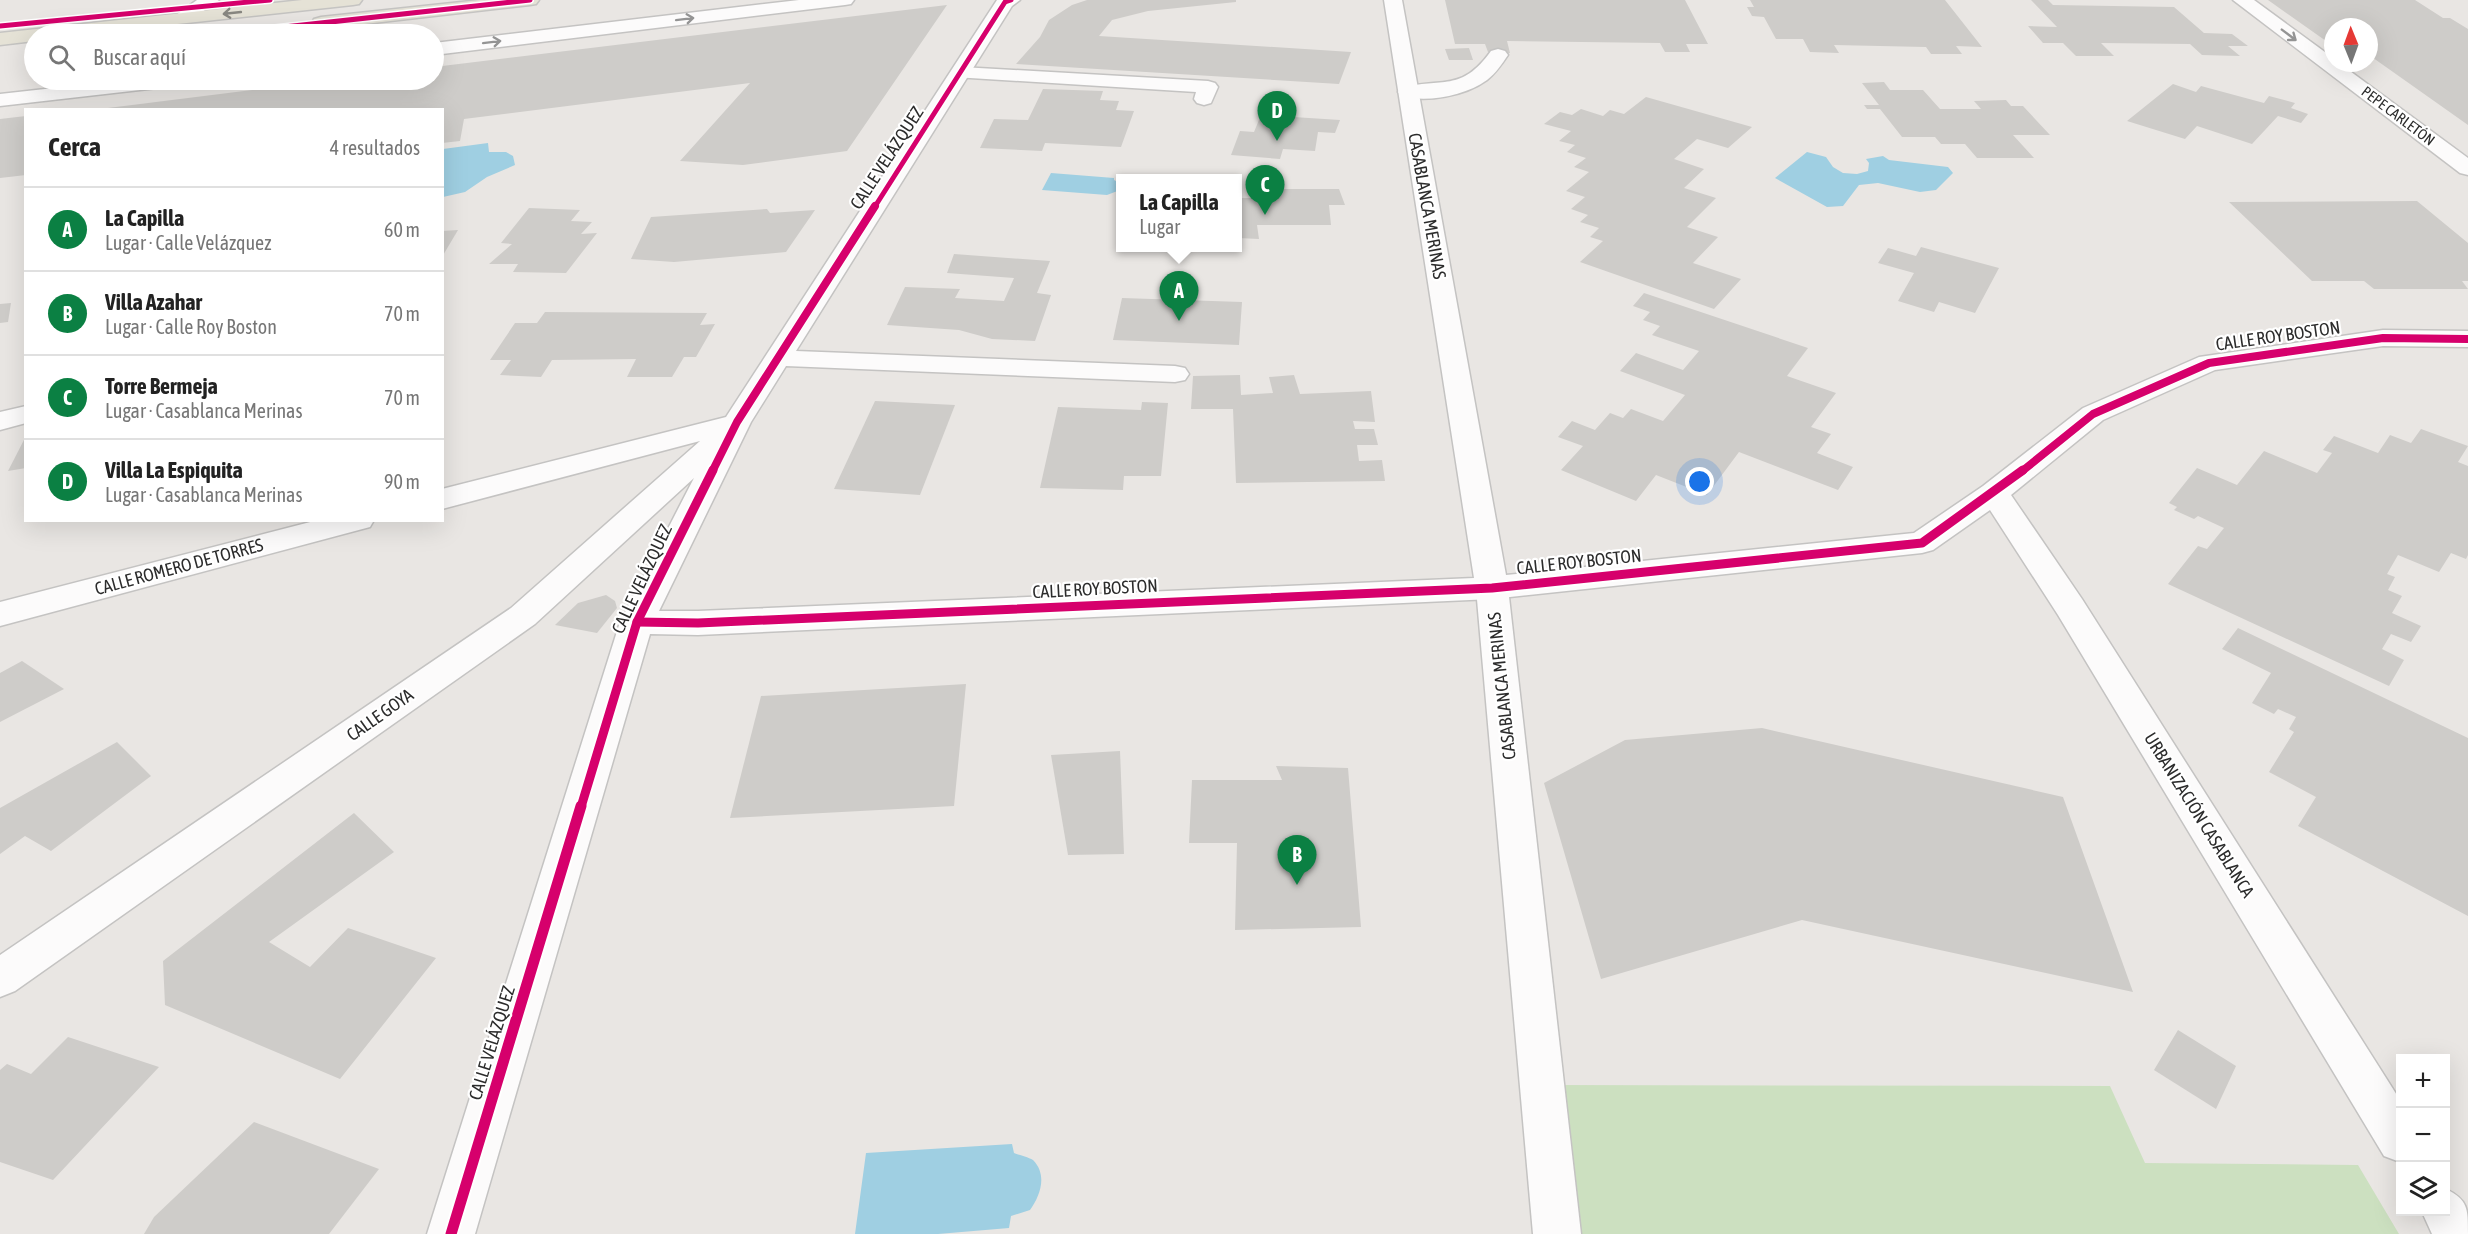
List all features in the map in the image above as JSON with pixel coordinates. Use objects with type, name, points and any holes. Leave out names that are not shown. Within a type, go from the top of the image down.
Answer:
[{"type":"main road","points":[[130,24],[353,0]]},
{"type":"main road","points":[[312,24],[530,0]]},
{"type":"main road","points":[[0,39],[24,36]]},
{"type":"street","points":[[181,18],[210,0]]},
{"type":"street","points":[[444,48],[845,0]]},
{"type":"street","name":"CASABLANCA MERINAS","points":[[1393,0],[1492,588],[1557,1234]]},
{"type":"street","name":"PEPE CARLETÓN","points":[[2242,0],[2468,168]]},
{"type":"street","name":"CALLE VELÁZQUEZ","points":[[451,1234],[637,622],[737,422],[1005,1]]},
{"type":"street","points":[[1408,92],[1439,91],[1466,86],[1491,68],[1498,55]]},
{"type":"street","points":[[961,73],[1208,87],[1204,99]]},
{"type":"street","points":[[0,100],[88,90]]},
{"type":"street","name":"CALLE ROY BOSTON","points":[[637,622],[698,623],[1492,588],[1922,543],[1994,493],[2093,414],[2209,363],[2383,338],[2468,339]]},
{"type":"street","points":[[778,358],[1175,374]]},
{"type":"street","points":[[0,421],[24,415]]},
{"type":"street","points":[[444,498],[737,422]]},
{"type":"street","name":"CALLE GOYA","points":[[0,978],[523,616],[737,422]]},
{"type":"street","name":"URBANIZACIÓN CASABLANCA","points":[[1994,493],[2070,607],[2396,1134]]},
{"type":"street","name":"CALLE ROMERO DE TORRES","points":[[0,614],[351,522]]},
{"type":"street","points":[[2448,1216],[2459,1234]]},
{"type":"green space","points":[[1549,1085],[2110,1086],[2145,1163],[2358,1165],[2399,1234],[1575,1234]]},
{"type":"water","points":[[488,143],[489,152],[506,152],[513,156],[515,165],[487,177],[465,192],[444,197],[444,149]]},
{"type":"water","points":[[1807,152],[1826,157],[1833,167],[1843,173],[1857,174],[1868,171],[1869,163],[1866,159],[1883,156],[1889,160],[1948,167],[1953,173],[1936,190],[1920,192],[1878,183],[1859,185],[1843,206],[1827,207],[1775,178]]},
{"type":"water","points":[[1051,173],[1114,178],[1116,181],[1116,192],[1107,195],[1042,190]]},
{"type":"water","points":[[1012,1144],[1014,1153],[1033,1160],[1038,1166],[1041,1185],[1030,1210],[1011,1216],[1009,1228],[938,1234],[855,1234],[866,1153]]},
{"type":"building","points":[[1087,0],[1236,0],[1236,2],[1148,11],[1112,20],[1099,36],[1351,52],[1339,84],[1016,64],[1040,37],[1049,20],[1072,5]]},
{"type":"building","points":[[1445,0],[1685,0],[1708,44],[1686,44],[1690,52],[1665,52],[1660,43],[1507,41],[1510,53],[1488,52],[1485,44],[1455,44]]},
{"type":"building","points":[[1750,0],[1945,0],[1982,47],[1956,46],[1962,54],[1931,54],[1926,47],[1834,45],[1839,53],[1810,52],[1803,39],[1776,39],[1764,17],[1752,16],[1747,7],[1754,7]]},
{"type":"building","points":[[2031,0],[2048,0],[2053,5],[2174,7],[2204,33],[2232,34],[2248,46],[2228,46],[2240,56],[2202,55],[2190,44],[2101,43],[2114,56],[2076,56],[2063,43],[2043,43],[2028,26],[2057,27]]},
{"type":"building","points":[[2268,0],[2415,0],[2443,18],[2450,18],[2468,29],[2468,125],[2378,61],[2378,18],[2324,18],[2324,40]]},
{"type":"building","points":[[947,5],[847,151],[743,165],[680,161],[750,83],[464,119],[460,141],[444,143],[444,108],[108,108],[252,90],[444,90],[444,66]]},
{"type":"building","points":[[1469,48],[1473,60],[1449,60],[1445,49]]},
{"type":"building","points":[[1884,82],[1890,90],[1923,90],[1940,109],[1981,109],[1974,101],[2006,100],[2011,106],[2023,106],[2050,135],[2013,135],[2034,158],[1977,158],[1965,144],[1941,144],[1935,137],[1902,137],[1880,109],[1867,109],[1864,105],[1879,105],[1862,83]]},
{"type":"building","points":[[2173,84],[2196,92],[2201,86],[2264,103],[2269,96],[2295,103],[2291,108],[2308,114],[2301,123],[2278,116],[2252,144],[2197,126],[2185,139],[2127,121]]},
{"type":"building","points":[[1043,89],[1103,91],[1100,100],[1119,101],[1116,110],[1134,111],[1121,147],[1045,143],[1042,151],[980,148],[994,119],[1028,120]]},
{"type":"building","points":[[1646,97],[1752,127],[1728,148],[1697,139],[1674,159],[1704,169],[1684,188],[1716,198],[1687,227],[1718,237],[1693,263],[1741,279],[1714,309],[1580,262],[1603,241],[1590,237],[1599,228],[1580,222],[1588,215],[1571,209],[1585,197],[1566,191],[1589,172],[1574,167],[1586,158],[1567,152],[1575,145],[1559,141],[1571,131],[1544,124],[1560,112],[1572,115],[1581,109],[1603,116],[1610,110],[1624,114]]},
{"type":"building","points":[[1261,115],[1340,120],[1335,133],[1318,132],[1315,151],[1283,149],[1280,159],[1231,155],[1240,131],[1254,132]]},
{"type":"building","points":[[24,116],[24,175],[0,178],[0,119]]},
{"type":"building","points":[[1258,189],[1339,189],[1345,205],[1329,205],[1331,225],[1257,225],[1259,239],[1242,238],[1242,198],[1254,198]]},
{"type":"building","points":[[2417,201],[2468,243],[2468,281],[2462,281],[2468,289],[2374,289],[2364,281],[2312,281],[2229,202]]},
{"type":"building","points":[[529,208],[580,210],[571,221],[592,222],[581,234],[597,233],[566,273],[513,272],[518,264],[489,264],[512,244],[501,243]]},
{"type":"building","points":[[767,209],[770,213],[815,210],[786,252],[674,262],[631,259],[651,217]]},
{"type":"building","points":[[458,230],[444,254],[444,231]]},
{"type":"building","points":[[1921,247],[1999,268],[1975,313],[1939,302],[1934,312],[1898,301],[1914,273],[1878,263],[1888,248],[1916,256]]},
{"type":"building","points":[[954,254],[1050,261],[1037,293],[1051,295],[1035,341],[992,339],[959,330],[887,325],[905,287],[960,289],[955,298],[1004,301],[1014,278],[947,273]]},
{"type":"building","points":[[1644,293],[1808,348],[1787,376],[1836,393],[1811,427],[1831,434],[1817,453],[1853,467],[1838,490],[1739,452],[1707,495],[1656,475],[1636,501],[1561,470],[1583,446],[1558,437],[1572,421],[1595,430],[1610,413],[1623,418],[1631,409],[1663,421],[1685,395],[1620,371],[1636,353],[1683,370],[1699,351],[1652,335],[1660,326],[1643,320],[1650,312],[1633,306]]},
{"type":"building","points":[[1122,298],[1242,302],[1239,345],[1113,340]]},
{"type":"building","points":[[11,303],[8,322],[0,323],[0,304]]},
{"type":"building","points":[[545,312],[707,313],[700,325],[715,324],[696,357],[684,357],[672,377],[627,377],[636,359],[552,360],[541,377],[500,375],[511,360],[490,360],[515,323],[537,323]]},
{"type":"building","points":[[1240,375],[1241,395],[1273,393],[1269,377],[1294,375],[1300,394],[1371,391],[1375,422],[1353,421],[1355,429],[1374,429],[1378,445],[1357,445],[1359,461],[1382,460],[1385,481],[1236,483],[1233,409],[1191,409],[1193,376]]},
{"type":"building","points":[[875,401],[955,405],[920,495],[834,489]]},
{"type":"building","points":[[1142,402],[1168,403],[1161,476],[1124,476],[1123,490],[1040,488],[1058,407],[1141,410]]},
{"type":"building","points":[[2421,429],[2468,446],[2458,462],[2468,466],[2468,555],[2466,559],[2451,553],[2439,572],[2398,555],[2387,574],[2395,577],[2388,590],[2402,596],[2392,613],[2421,626],[2411,642],[2391,634],[2382,649],[2404,660],[2389,686],[2168,584],[2198,546],[2207,549],[2224,528],[2198,516],[2194,519],[2174,510],[2177,507],[2169,503],[2197,468],[2237,485],[2264,451],[2317,473],[2332,453],[2323,450],[2334,436],[2378,453],[2390,435],[2411,443]]},
{"type":"building","points":[[24,440],[24,468],[8,471]]},
{"type":"building","points":[[606,595],[615,601],[617,608],[597,633],[555,625],[578,603]]},
{"type":"building","points":[[2238,628],[2468,738],[2468,916],[2298,826],[2316,797],[2269,772],[2294,732],[2289,729],[2296,717],[2278,709],[2274,714],[2252,703],[2271,673],[2222,649]]},
{"type":"building","points":[[22,661],[64,689],[0,722],[0,673]]},
{"type":"building","points":[[966,684],[954,806],[730,818],[761,696]]},
{"type":"building","points":[[1762,728],[2063,797],[2133,992],[1802,920],[1601,979],[1544,783],[1625,740]]},
{"type":"building","points":[[117,742],[151,776],[51,851],[25,836],[0,854],[0,808]]},
{"type":"building","points":[[1120,751],[1124,854],[1068,855],[1051,755]]},
{"type":"building","points":[[1276,766],[1348,768],[1361,927],[1235,930],[1237,843],[1189,843],[1192,780],[1282,780]]},
{"type":"building","points":[[354,813],[394,852],[269,942],[310,967],[348,928],[436,958],[340,1079],[165,1005],[163,961]]},
{"type":"building","points":[[2178,1030],[2236,1066],[2216,1109],[2154,1070]]},
{"type":"building","points":[[68,1037],[159,1067],[53,1180],[0,1162],[0,1070],[7,1064],[31,1074]]},
{"type":"building","points":[[254,1122],[379,1169],[329,1234],[144,1234],[154,1217]]},
{"type":"cycle path","points":[[0,26],[270,0]]},
{"type":"cycle path","points":[[312,24],[530,0]]},
{"type":"cycle path","points":[[451,1234],[637,622],[737,422],[1005,2],[1011,0]]},
{"type":"cycle path","points":[[637,622],[698,623],[1492,588],[1922,543],[1994,493],[2093,414],[2209,363],[2383,338],[2468,339]]},
{"type":"place","name":"Villa La Espiquita","points":[[1277,141]]},
{"type":"place","name":"Torre Bermeja","points":[[1265,215]]},
{"type":"place","name":"La Capilla","points":[[1179,321]]},
{"type":"place","name":"Villa Azahar","points":[[1297,885]]}]
